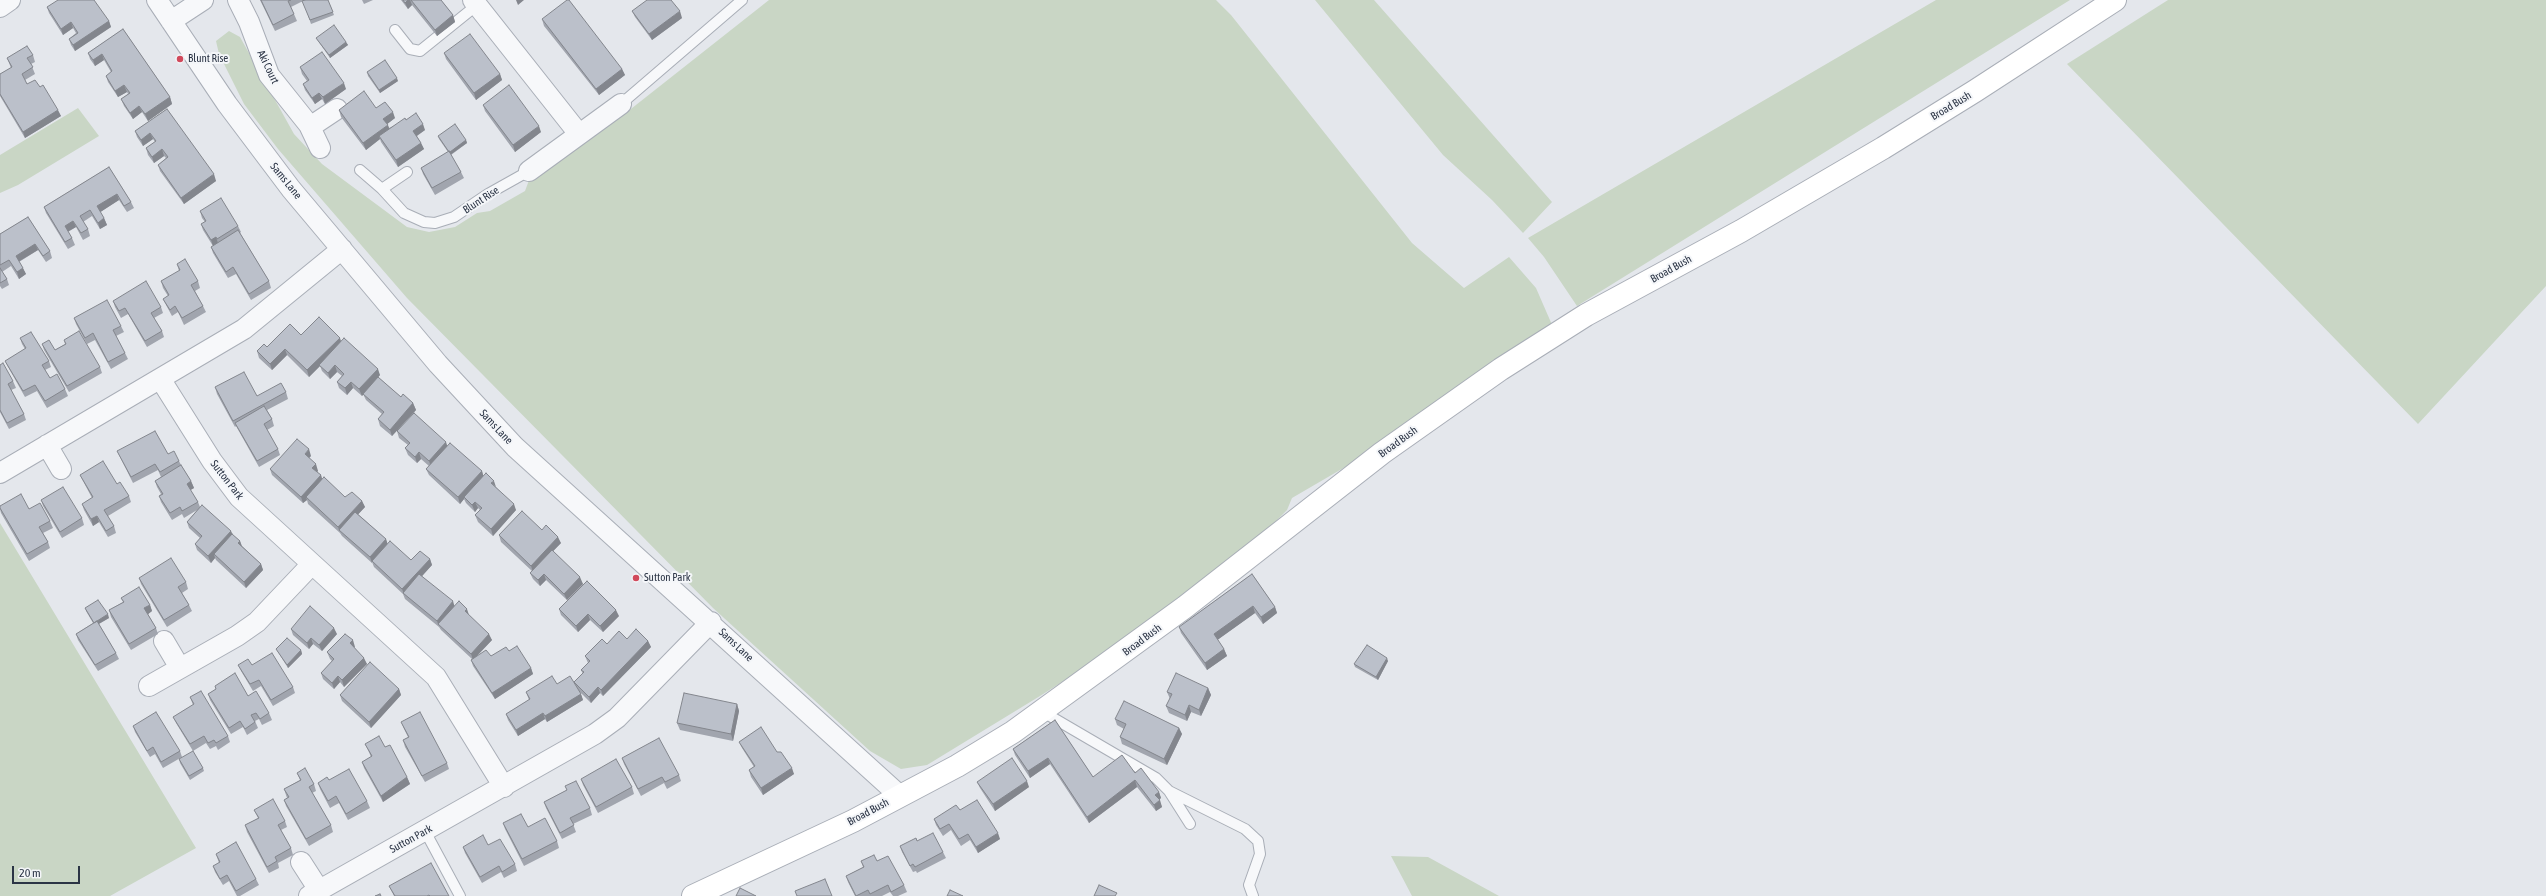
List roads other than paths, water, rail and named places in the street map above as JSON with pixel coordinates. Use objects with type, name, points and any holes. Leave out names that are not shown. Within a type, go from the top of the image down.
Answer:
[{"type":"main road","name":"Broad Bush","points":[[693,896],[853,821],[957,766],[1043,712],[1185,607],[1382,453],[1501,369],[1586,316],[1741,231],[1883,148],[1975,91],[2115,0]]},
{"type":"street","points":[[0,7],[10,0]]},
{"type":"street","name":"Sams Lane","points":[[157,0],[259,148],[438,364],[515,447],[711,622],[900,796]]},
{"type":"street","points":[[171,21],[203,0]]},
{"type":"street","name":"Aki Court","points":[[238,0],[250,22],[269,75],[310,127],[320,148]]},
{"type":"street","points":[[475,2],[579,134]]},
{"type":"street","name":"Blunt Rise","points":[[529,170],[621,104]]},
{"type":"street","points":[[310,127],[337,109]]},
{"type":"street","points":[[0,473],[161,380],[244,329],[342,249]]},
{"type":"street","name":"Sutton Park","points":[[161,380],[231,488],[436,677],[504,787]]},
{"type":"street","points":[[47,445],[61,469]]},
{"type":"street","points":[[149,686],[237,636],[257,622],[312,564]]},
{"type":"street","name":"Sutton Park","points":[[301,862],[314,893],[504,787],[617,718],[711,622]]},
{"type":"street","points":[[164,641],[180,668]]},
{"type":"lane","name":"Blunt Rise","points":[[621,104],[742,0]]},
{"type":"lane","points":[[395,30],[410,49],[420,51],[430,45],[475,2]]},
{"type":"lane","name":"Blunt Rise","points":[[360,170],[382,189],[404,213],[424,222],[435,223],[454,217],[488,194],[529,170]]},
{"type":"lane","points":[[382,189],[407,172]]},
{"type":"lane","points":[[1043,712],[1156,778],[1169,791],[1190,824]]},
{"type":"lane","points":[[1169,791],[1245,828],[1258,842],[1260,854],[1249,885],[1253,896]]},
{"type":"lane","points":[[425,831],[460,896]]},
{"type":"place","name":"Blunt Rise","points":[[180,59]]},
{"type":"place","name":"Sutton Park","points":[[636,578]]}]
